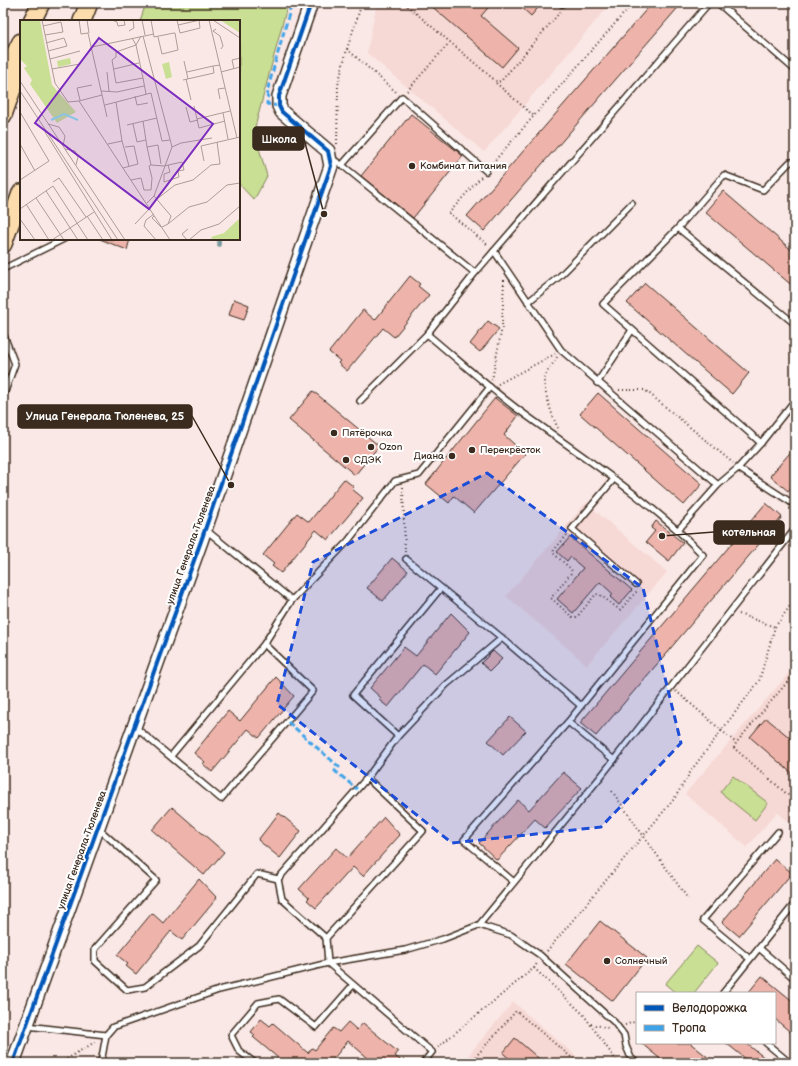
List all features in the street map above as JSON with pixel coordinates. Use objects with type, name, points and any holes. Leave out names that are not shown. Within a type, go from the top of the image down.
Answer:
[{"type":"highway","points":[[33,20],[42,3]]},
{"type":"highway","points":[[36,20],[42,3]]},
{"type":"highway","points":[[82,20],[89,3]]},
{"type":"highway","points":[[3,77],[20,44]]},
{"type":"highway","points":[[3,115],[20,67]]},
{"type":"highway","points":[[3,244],[20,196]]},
{"type":"street","points":[[311,3],[282,86],[279,106],[282,112],[328,151],[330,158]]},
{"type":"street","name":"улица Генерала Тюленева","points":[[13,1063],[205,530],[317,211],[332,166],[330,158]]},
{"type":"lane","points":[[360,401],[427,334],[475,273],[709,3]]},
{"type":"lane","points":[[718,3],[795,70]]},
{"type":"lane","points":[[342,165],[402,97],[486,171]]},
{"type":"lane","points":[[330,158],[342,165],[475,273]]},
{"type":"lane","points":[[761,443],[603,304],[678,228],[724,175],[763,190],[790,162],[795,162]]},
{"type":"lane","points":[[528,302],[560,276],[632,203]]},
{"type":"lane","points":[[678,228],[795,324]]},
{"type":"lane","points":[[3,269],[62,240]]},
{"type":"lane","points":[[494,251],[561,350],[597,383],[718,484]]},
{"type":"lane","points":[[597,383],[632,330]]},
{"type":"lane","points":[[3,333],[15,364],[3,397]]},
{"type":"lane","points":[[427,334],[490,388],[567,443],[678,530],[703,555],[580,705],[568,722],[464,840],[514,882]]},
{"type":"lane","points":[[171,756],[264,644],[292,600],[348,541],[395,481],[419,475],[490,388]]},
{"type":"lane","points":[[678,530],[718,484],[738,468],[761,443],[795,400]]},
{"type":"lane","points":[[738,468],[795,505]]},
{"type":"lane","points":[[614,480],[572,529],[636,584]]},
{"type":"lane","points":[[101,1063],[106,1035],[113,1027],[219,990],[328,963],[405,950],[442,939],[479,925],[614,760],[730,610],[795,529]]},
{"type":"lane","points":[[205,530],[292,600]]},
{"type":"lane","points":[[406,559],[580,705]]},
{"type":"lane","points":[[398,736],[353,695],[441,588]]},
{"type":"lane","points":[[278,879],[367,778],[398,736],[446,685],[502,638]]},
{"type":"lane","points":[[134,726],[222,798],[252,761],[267,747],[313,691],[264,644]]},
{"type":"lane","points":[[568,722],[614,760]]},
{"type":"lane","points":[[326,938],[423,831],[367,778]]},
{"type":"lane","points":[[98,828],[156,880],[95,950],[95,962],[127,990],[145,987],[199,946],[257,874],[278,879]]},
{"type":"lane","points":[[750,959],[703,920],[778,832]]},
{"type":"lane","points":[[278,879],[282,899],[326,938],[328,963],[432,1052],[423,1063]]},
{"type":"lane","points":[[723,992],[795,903]]},
{"type":"lane","points":[[479,925],[511,936],[542,956],[614,1022],[624,1035],[626,1046],[631,1058],[637,1063]]},
{"type":"lane","points":[[759,948],[795,979]]},
{"type":"lane","points":[[255,1063],[239,1051],[231,1035],[258,1003],[279,999],[316,1027],[353,985]]},
{"type":"lane","points":[[27,1026],[106,1035]]},
{"type":"lane","points":[[767,1044],[790,1063]]},
{"type":"path","points":[[404,3],[534,116]]},
{"type":"path","points":[[493,80],[497,82],[501,81],[562,10],[562,3]]},
{"type":"path","points":[[494,251],[449,213],[633,3]]},
{"type":"path","points":[[347,49],[402,97],[449,43]]},
{"type":"path","points":[[490,388],[502,327],[504,265]]},
{"type":"path","points":[[490,388],[561,350]]},
{"type":"path","points":[[561,350],[544,379],[554,420],[567,443]]},
{"type":"path","points":[[606,390],[645,390],[738,468]]},
{"type":"path","points":[[403,486],[406,559]]},
{"type":"path","points":[[572,529],[553,553],[571,569],[572,572],[551,598],[572,617],[576,618],[598,594],[620,610],[637,591],[638,589],[636,584]]},
{"type":"path","points":[[432,1052],[534,968],[542,956],[674,799],[693,768],[759,681],[775,627],[795,599]]},
{"type":"path","points":[[730,610],[775,627]]},
{"type":"path","points":[[795,673],[736,743],[734,748],[795,801]]},
{"type":"path","points":[[671,686],[736,743]]},
{"type":"path","points":[[612,791],[628,812],[642,836],[688,899]]},
{"type":"path","points":[[534,968],[583,1014],[618,1063]]},
{"type":"path","points":[[470,1063],[516,1011],[578,1063]]},
{"type":"path","points":[[60,1063],[106,1035]]},
{"type":"highlighted area","points":[[487,473],[643,588],[681,743],[601,827],[452,843],[277,704],[313,562]]},
{"type":"shaded area","points":[[377,3],[611,3],[484,152],[367,53]]},
{"type":"shaded area","points":[[586,503],[667,572],[587,665],[506,596]]},
{"type":"shaded area","points":[[795,666],[795,827],[777,812],[747,847],[685,794]]},
{"type":"shaded area","points":[[513,1002],[584,1063],[462,1063]]},
{"type":"green space","points":[[146,3],[288,3],[254,131],[267,176],[254,200],[240,185],[240,20],[140,20]]},
{"type":"green space","points":[[733,776],[768,803],[755,820],[720,792]]},
{"type":"green space","points":[[697,946],[718,963],[695,992],[675,992],[665,984]]},
{"type":"building","points":[[428,3],[468,3],[474,8],[478,3],[492,3],[481,16],[518,48],[502,67]]},
{"type":"building","points":[[517,3],[542,3],[531,16]]},
{"type":"building","points":[[652,3],[682,3],[484,231],[467,216]]},
{"type":"building","name":"Комбинат питания","points":[[411,114],[463,156],[413,218],[361,176]]},
{"type":"building","points":[[723,191],[795,253],[795,288],[705,212]]},
{"type":"building","points":[[102,240],[130,240],[127,250]]},
{"type":"building","points":[[410,276],[420,284],[418,286],[429,295],[394,337],[383,328],[347,371],[338,363],[340,361],[329,352],[363,310],[375,320]]},
{"type":"building","points":[[645,283],[749,373],[732,394],[627,303]]},
{"type":"building","points":[[234,299],[249,305],[244,320],[229,315]]},
{"type":"building","points":[[488,321],[499,329],[480,352],[470,344]]},
{"type":"building","name":"Пятёрочка","points":[[313,391],[379,446],[355,475],[289,420]]},
{"type":"building","points":[[598,393],[702,484],[684,505],[580,414]]},
{"type":"building","name":"Перекрёсток","points":[[495,398],[518,416],[504,435],[525,454],[474,513],[454,496],[449,503],[426,484]]},
{"type":"building","points":[[795,447],[795,483],[788,491],[770,476]]},
{"type":"building","points":[[344,479],[354,487],[352,489],[363,498],[328,540],[316,530],[281,573],[272,566],[274,564],[263,555],[297,513],[309,522]]},
{"type":"building","points":[[766,503],[782,517],[596,736],[580,723]]},
{"type":"building","points":[[656,521],[683,543],[669,561],[646,542],[655,531],[651,528]]},
{"type":"building","points":[[570,537],[632,590],[619,605],[610,597],[613,594],[600,582],[573,613],[557,599],[583,568],[570,557],[567,561],[557,552]]},
{"type":"building","points":[[392,558],[408,571],[383,601],[367,588]]},
{"type":"building","points":[[451,613],[470,632],[435,674],[423,664],[388,707],[379,700],[381,698],[370,688],[404,647],[416,656]]},
{"type":"building","points":[[493,651],[502,659],[490,671],[481,663]]},
{"type":"building","points":[[276,677],[294,696],[259,738],[248,729],[212,772],[203,764],[205,762],[194,753],[228,711],[240,721]]},
{"type":"building","points":[[510,717],[526,731],[503,755],[488,741]]},
{"type":"building","points":[[766,718],[795,742],[795,776],[750,737]]},
{"type":"building","points":[[563,772],[582,788],[545,828],[535,819],[497,860],[479,843],[518,800],[529,810]]},
{"type":"building","points":[[172,807],[224,852],[204,875],[152,830]]},
{"type":"building","points":[[279,813],[301,831],[280,858],[258,840]]},
{"type":"building","points":[[384,817],[400,835],[363,876],[353,867],[316,908],[307,900],[309,898],[299,889],[336,848],[347,858]]},
{"type":"building","points":[[775,859],[792,873],[739,936],[722,922]]},
{"type":"building","points":[[199,879],[217,898],[182,940],[171,931],[136,974],[126,966],[128,964],[117,955],[152,913],[163,923]]},
{"type":"building","name":"Солнечный","points":[[600,921],[647,958],[613,1001],[566,964]]},
{"type":"building","points":[[762,976],[795,1003],[795,1036],[776,1020],[776,992],[749,992]]},
{"type":"building","points":[[261,1019],[270,1026],[273,1023],[308,1053],[312,1048],[315,1050],[333,1028],[339,1032],[348,1022],[357,1030],[363,1023],[398,1052],[395,1056],[404,1063],[374,1063],[348,1041],[330,1063],[284,1063],[253,1037],[255,1035],[251,1032]]},
{"type":"building","points":[[515,1038],[544,1063],[514,1063],[503,1053]]},
{"type":"building","points":[[642,1044],[691,1044],[715,1063],[665,1063]]},
{"type":"building","points":[[727,1044],[747,1044],[771,1063],[751,1063]]},
{"type":"waterway","points":[[219,240],[219,245]]},
{"type":"marked path","points":[[279,106],[267,104],[268,88],[292,3]]},
{"type":"marked path","points":[[288,722],[339,767],[335,771],[357,789]]},
{"type":"cycle path","points":[[13,1063],[201,541],[331,166],[328,151],[282,112],[279,106],[279,96],[311,3]]},
{"type":"place","name":"Комбинат питания","points":[[412,166]]},
{"type":"place","name":"Школа","points":[[324,214]]},
{"type":"place","name":"Пятёрочка","points":[[334,433]]},
{"type":"place","name":"Ozon","points":[[371,447]]},
{"type":"place","name":"Перекрёсток","points":[[472,450]]},
{"type":"place","name":"Диана","points":[[452,456]]},
{"type":"place","name":"СДЭК","points":[[346,460]]},
{"type":"place","name":"Улица Генерала Тюленева, 25","points":[[231,485]]},
{"type":"place","name":"котельная","points":[[662,536]]},
{"type":"place","name":"Солнечный","points":[[607,961]]}]
